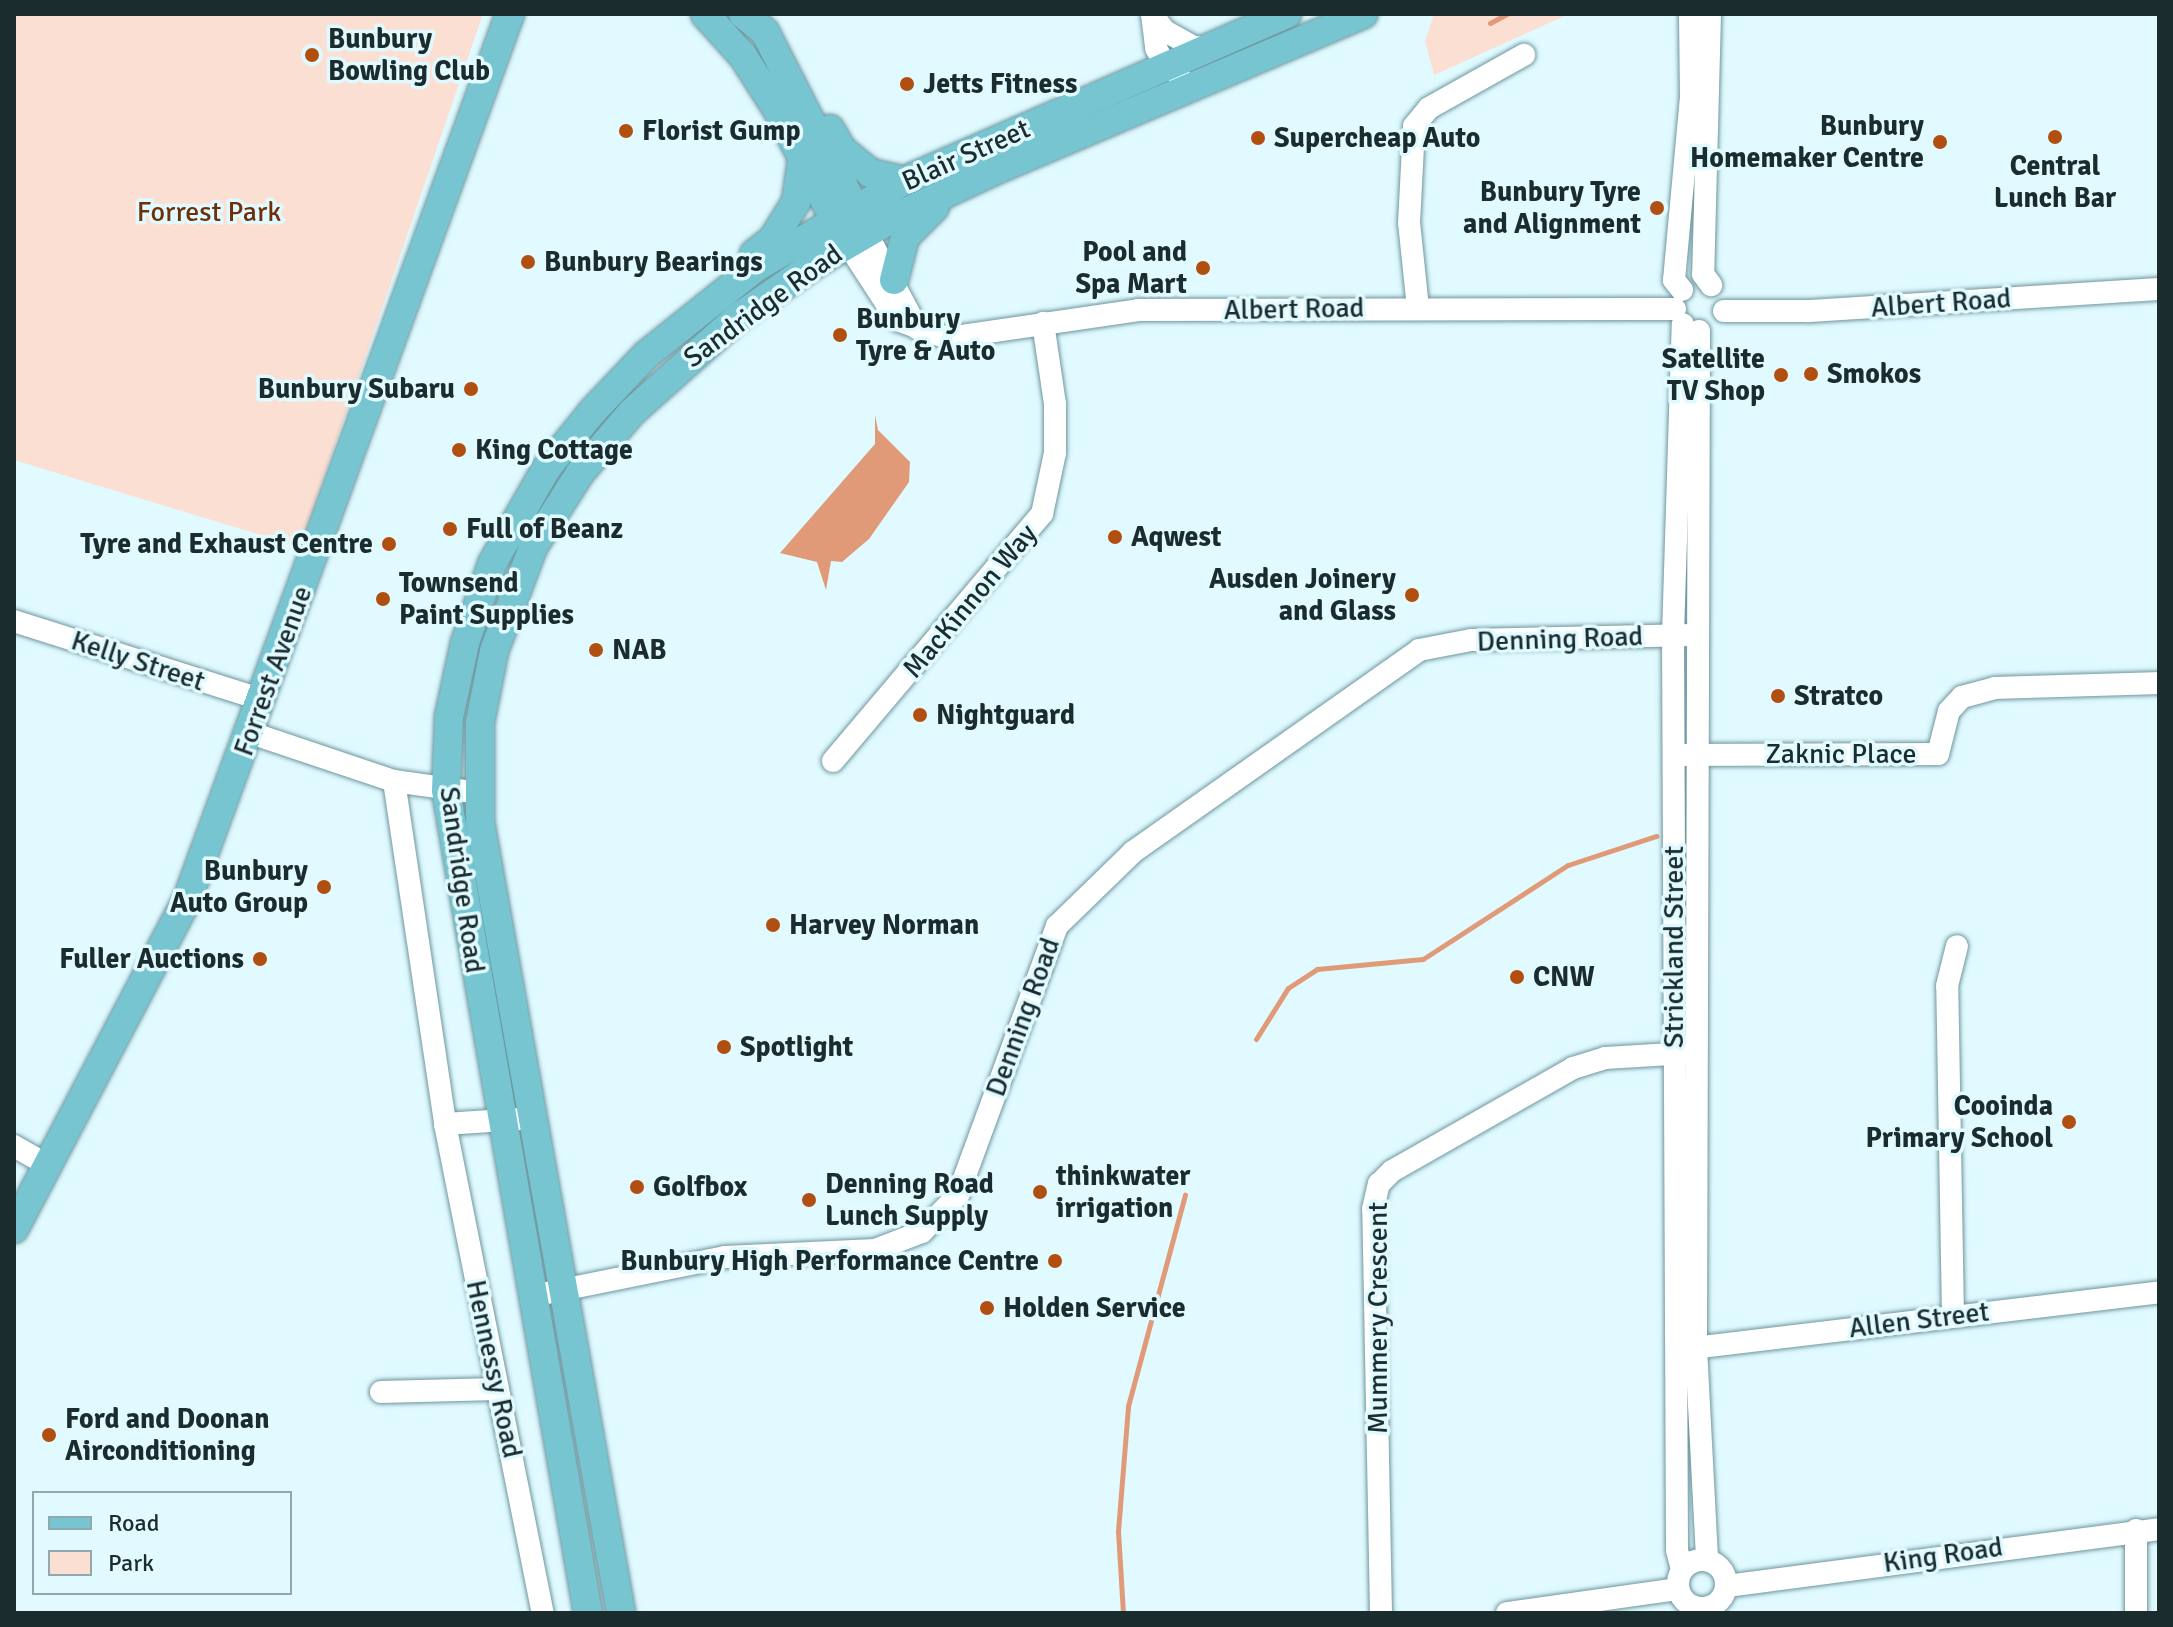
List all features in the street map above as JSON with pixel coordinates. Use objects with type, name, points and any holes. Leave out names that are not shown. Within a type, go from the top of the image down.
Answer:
[{"type":"main road","points":[[705,14],[743,56],[802,159],[850,226]]},
{"type":"main road","points":[[743,14],[765,32],[842,150],[881,179],[904,181]]},
{"type":"main road","name":"Blair Street","points":[[850,226],[953,190],[1212,61],[1287,14]]},
{"type":"main road","name":"Blair Street","points":[[850,226],[904,181],[1166,67],[1212,61],[1363,14]]},
{"type":"main road","name":"Forrest Avenue","points":[[14,1229],[187,900],[263,700],[481,91],[512,17]]},
{"type":"main road","points":[[765,32],[850,226]]},
{"type":"main road","points":[[646,355],[704,292],[773,239],[802,188],[802,159]]},
{"type":"main road","points":[[894,280],[905,237],[953,190]]},
{"type":"main road","name":"Sandridge Road","points":[[588,1613],[500,1121],[446,790],[449,717],[465,643],[492,564],[546,469],[646,355],[755,268],[850,226]]},
{"type":"main road","name":"Sandridge Road","points":[[621,1613],[484,859],[478,793],[480,722],[494,651],[533,547],[562,499],[632,412],[702,346],[850,226]]},
{"type":"main road","points":[[615,1579],[637,1613]]},
{"type":"street","points":[[1152,14],[1165,31],[1212,61]]},
{"type":"street","points":[[1152,14],[1156,48],[1166,67]]},
{"type":"street","name":"Strickland Street","points":[[1680,1580],[1677,1550],[1697,1053],[1685,754],[1685,313],[1674,280],[1691,98],[1690,14]]},
{"type":"street","points":[[1685,313],[1715,326],[1724,311],[1720,293],[1703,274],[1710,14]]},
{"type":"street","points":[[1418,308],[1409,223],[1414,126],[1429,108],[1524,55]]},
{"type":"street","points":[[850,226],[894,280],[917,328]]},
{"type":"street","name":"Albert Road","points":[[850,226],[897,320],[961,339],[1043,323],[1138,310],[1418,308],[1685,313],[1699,282],[1711,285]]},
{"type":"street","name":"Albert Road","points":[[1724,311],[1809,311],[2159,289]]},
{"type":"street","name":"MacKinnon Way","points":[[833,761],[1042,514],[1053,473],[1055,417],[1043,323]]},
{"type":"street","name":"Kelly Street","points":[[14,621],[263,700]]},
{"type":"street","name":"Denning Road","points":[[532,1296],[725,1257],[875,1250],[922,1232],[958,1195],[1057,926],[1133,852],[1419,650],[1471,640],[1684,635]]},
{"type":"street","name":"Zaknic Place","points":[[1685,754],[1938,754],[1949,711],[1962,697],[1995,688],[2159,683]]},
{"type":"street","points":[[251,733],[394,781],[478,793]]},
{"type":"street","name":"Strickland Street","points":[[1685,754],[1674,1054],[1687,1349],[1707,1560]]},
{"type":"street","name":"Hennessy Road","points":[[394,781],[445,1124],[543,1613]]},
{"type":"street","points":[[1953,1316],[1947,986],[1957,946]]},
{"type":"street","name":"Mummery Crescent","points":[[1381,1613],[1373,1209],[1379,1184],[1392,1171],[1573,1068],[1605,1058],[1697,1053]]},
{"type":"street","points":[[445,1124],[531,1118]]},
{"type":"street","points":[[14,1146],[49,1166]]},
{"type":"street","name":"Allen Street","points":[[1687,1349],[2159,1292]]},
{"type":"street","points":[[381,1392],[497,1389]]},
{"type":"street","name":"King Road","points":[[1727,1586],[2159,1529]]},
{"type":"street","points":[[2136,1530],[2136,1613]]},
{"type":"street","points":[[1507,1613],[1680,1580],[1707,1560],[1724,1572],[1727,1586],[1721,1599],[1710,1610],[1690,1605],[1680,1580]]},
{"type":"green space","name":"Forrest Park","points":[[14,14],[483,14],[300,547],[14,460]]},
{"type":"green space","points":[[1434,14],[1569,14],[1434,75],[1425,41]]},
{"type":"shaded area","points":[[875,415],[878,430],[910,462],[909,482],[869,539],[842,562],[831,561],[826,590],[817,562],[780,553],[875,444]]},
{"type":"waterway","points":[[1490,23],[1507,14]]},
{"type":"waterway","points":[[1256,1039],[1288,988],[1317,969],[1423,959],[1568,865],[1656,836]]},
{"type":"waterway","points":[[1123,1613],[1118,1531],[1128,1406],[1185,1195]]},
{"type":"place","name":"Bunbury Bowling Club","points":[[312,55]]},
{"type":"place","name":"Jetts Fitness","points":[[907,84]]},
{"type":"place","name":"Florist Gump","points":[[626,131]]},
{"type":"place","name":"Central Lunch Bar","points":[[2055,137]]},
{"type":"place","name":"Supercheap Auto","points":[[1258,138]]},
{"type":"place","name":"Bunbury Homemaker Centre","points":[[1940,142]]},
{"type":"place","name":"Bunbury Tyre and Alignment","points":[[1657,208]]},
{"type":"place","name":"Bunbury Bearings","points":[[528,262]]},
{"type":"place","name":"Pool and Spa Mart","points":[[1203,268]]},
{"type":"place","name":"Bunbury Tyre & Auto","points":[[840,335]]},
{"type":"place","name":"Smokos","points":[[1811,374]]},
{"type":"place","name":"Satellite TV Shop","points":[[1781,375]]},
{"type":"place","name":"Bunbury Subaru","points":[[471,389]]},
{"type":"place","name":"King Cottage","points":[[459,450]]},
{"type":"place","name":"Full of Beanz","points":[[450,529]]},
{"type":"place","name":"Aqwest","points":[[1115,537]]},
{"type":"place","name":"Tyre and Exhaust Centre","points":[[389,544]]},
{"type":"place","name":"Ausden Joinery and Glass","points":[[1412,595]]},
{"type":"place","name":"Townsend Paint Supplies","points":[[383,599]]},
{"type":"place","name":"NAB","points":[[596,650]]},
{"type":"place","name":"Stratco","points":[[1778,696]]},
{"type":"place","name":"Nightguard","points":[[920,715]]},
{"type":"place","name":"Bunbury Auto Group","points":[[324,887]]},
{"type":"place","name":"Harvey Norman","points":[[773,925]]},
{"type":"place","name":"Fuller Auctions","points":[[260,959]]},
{"type":"place","name":"CNW","points":[[1517,977]]},
{"type":"place","name":"Spotlight","points":[[724,1047]]},
{"type":"place","name":"Cooinda Primary School","points":[[2069,1122]]},
{"type":"place","name":"Golfbox","points":[[637,1187]]},
{"type":"place","name":"thinkwater irrigation","points":[[1040,1192]]},
{"type":"place","name":"Denning Road Lunch Supply","points":[[809,1200]]},
{"type":"place","name":"Bunbury High Performance Centre","points":[[1055,1261]]},
{"type":"place","name":"Holden Service","points":[[987,1308]]},
{"type":"place","name":"Ford and Doonan Airconditioning","points":[[49,1435]]}]
